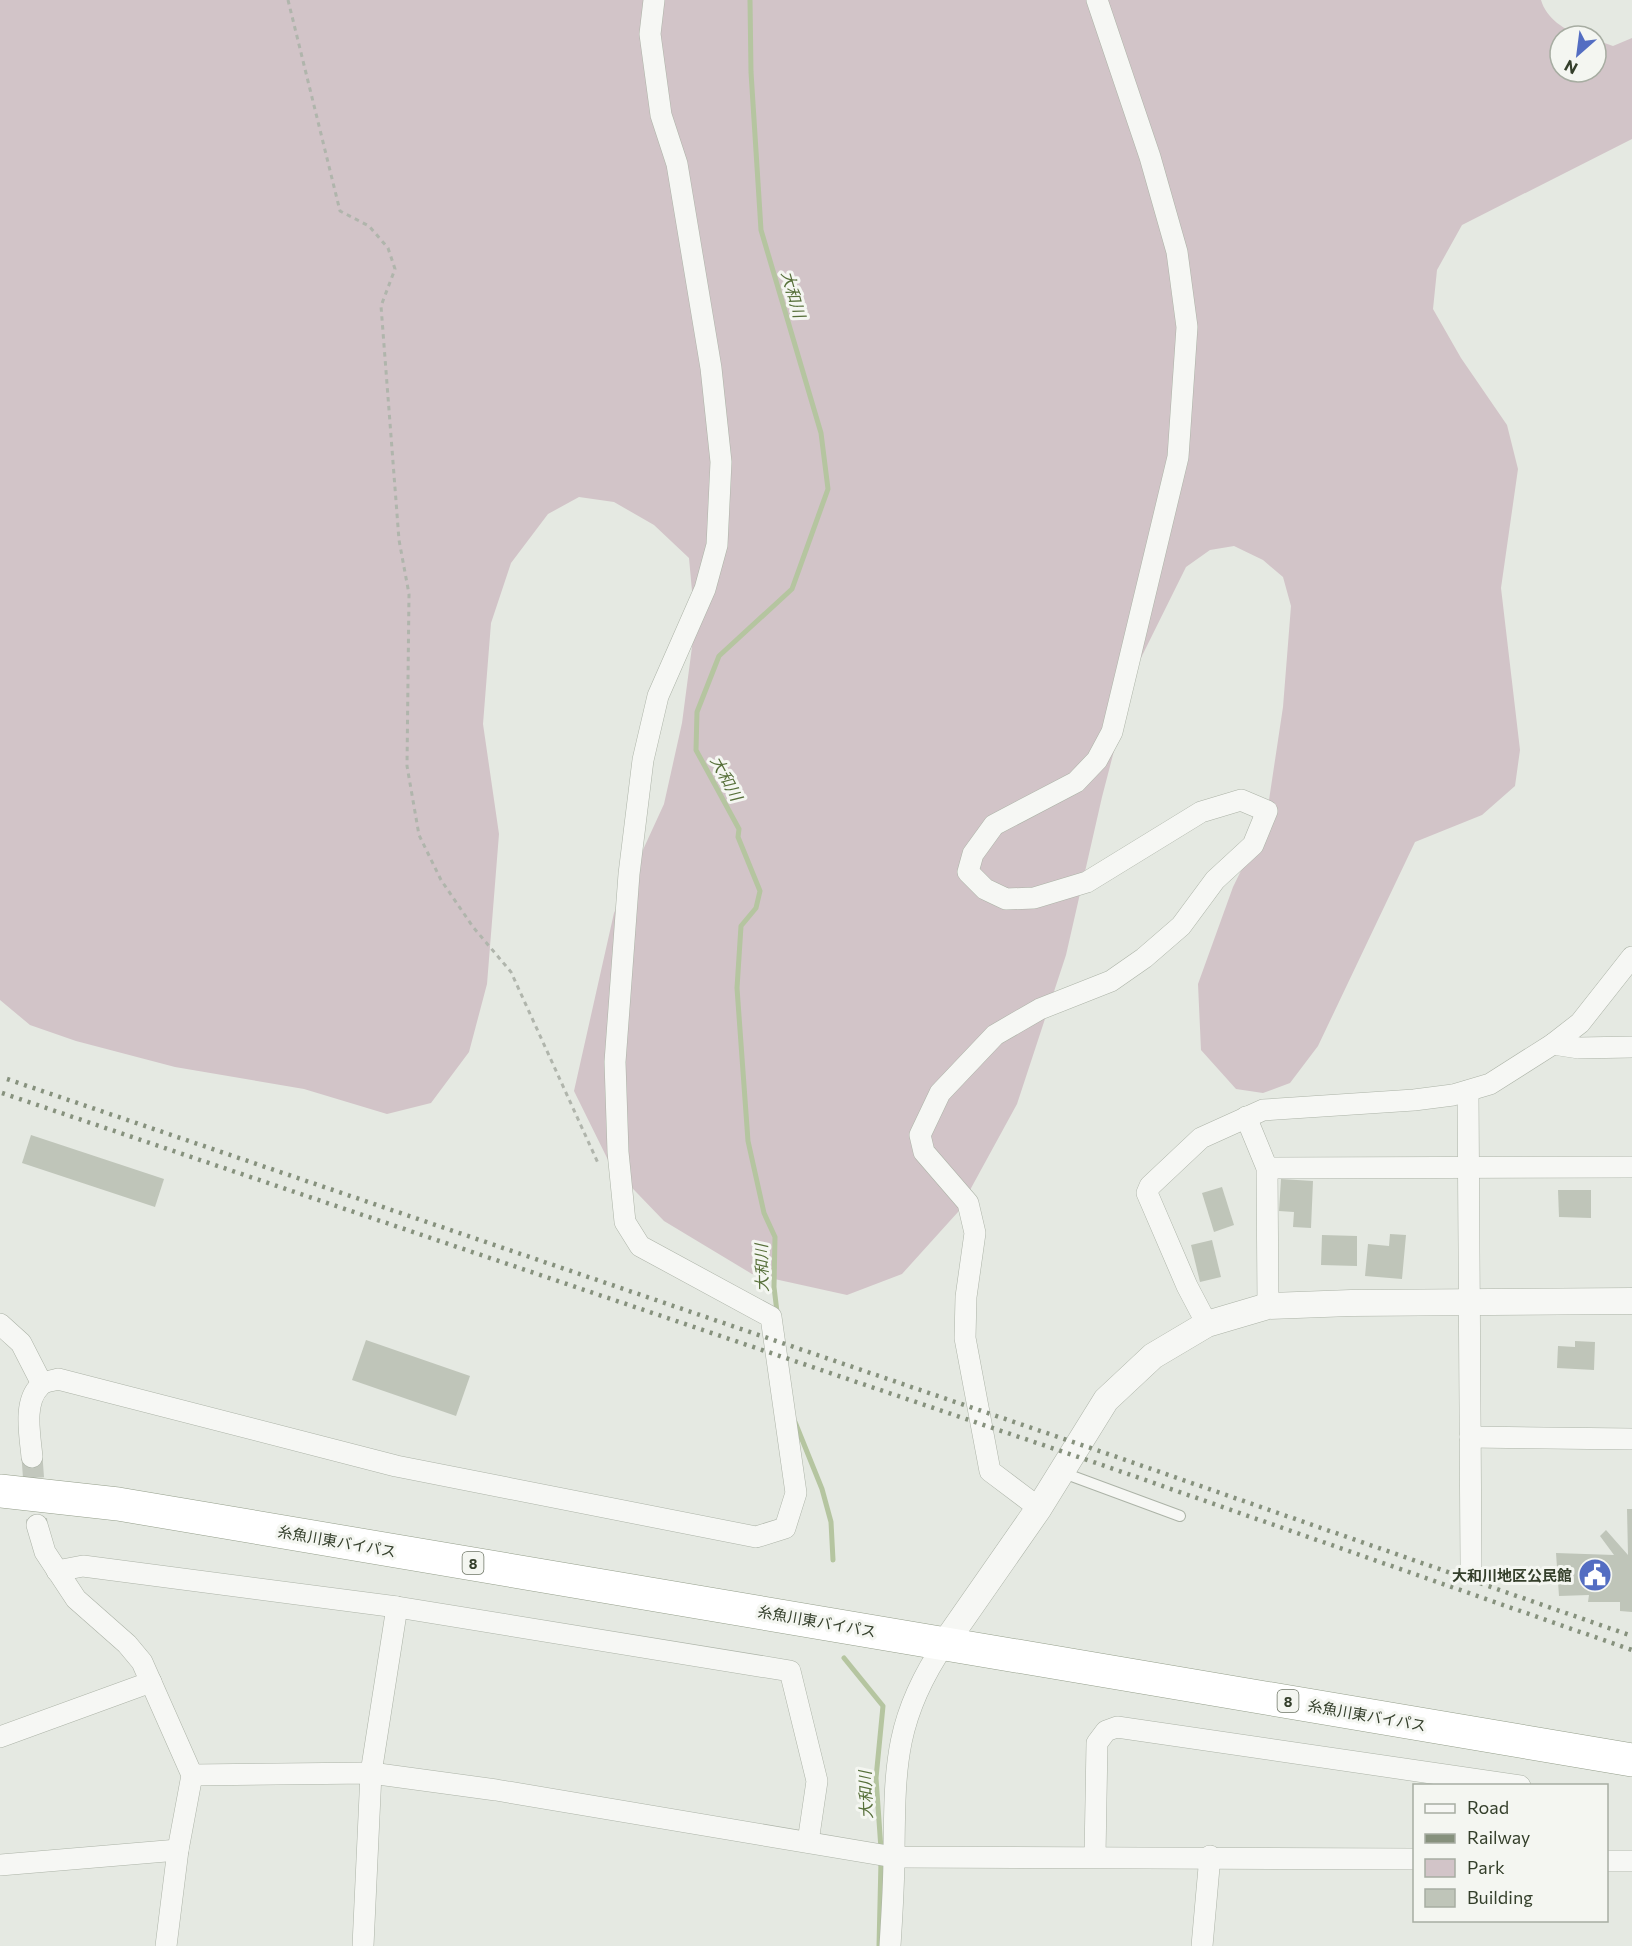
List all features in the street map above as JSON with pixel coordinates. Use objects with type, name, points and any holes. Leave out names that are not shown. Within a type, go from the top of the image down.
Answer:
[{"type":"highway","name":"糸魚川東バイパス","points":[[0,1491],[118,1504],[1632,1760]]},
{"type":"street","points":[[32,1456],[29,1419],[34,1394],[42,1384],[58,1379],[396,1466],[756,1537],[785,1528],[791,1515],[796,1493],[771,1317],[640,1246],[625,1222],[618,1152],[615,1062],[629,874],[643,760],[658,696],[705,589],[717,545],[721,462],[711,368],[677,164],[661,115],[650,34],[654,0]]},
{"type":"street","points":[[1039,1508],[990,1471],[965,1338],[966,1297],[975,1233],[968,1203],[924,1152],[920,1135],[940,1093],[995,1035],[1040,1009],[1111,981],[1144,958],[1181,926],[1215,880],[1253,845],[1267,811],[1241,801],[1201,812],[1087,882],[1034,898],[1006,899],[985,890],[968,872],[973,854],[994,825],[1076,782],[1097,760],[1113,732],[1178,457],[1187,327],[1177,252],[1150,157],[1097,0]]},
{"type":"street","points":[[1207,1324],[1187,1286],[1147,1193],[1150,1186],[1201,1138],[1263,1110],[1414,1100],[1468,1091],[1490,1084],[1553,1044],[1580,1023],[1632,957]]},
{"type":"street","points":[[1553,1044],[1579,1048],[1632,1047]]},
{"type":"street","points":[[1468,1091],[1471,1566]]},
{"type":"street","points":[[1246,1118],[1267,1168],[1268,1306]]},
{"type":"street","points":[[1267,1168],[1632,1167]]},
{"type":"street","points":[[890,1946],[895,1782],[900,1742],[923,1674],[1039,1508],[1106,1400],[1128,1377],[1153,1356],[1207,1324],[1268,1306],[1632,1301]]},
{"type":"street","points":[[0,1324],[21,1343],[42,1384]]},
{"type":"street","points":[[1470,1437],[1632,1439]]},
{"type":"street","points":[[37,1525],[45,1552],[76,1599],[127,1644],[142,1662],[192,1775],[178,1850],[166,1946]]},
{"type":"street","points":[[57,1571],[83,1566],[397,1607],[790,1671],[817,1781],[808,1842]]},
{"type":"street","points":[[363,1946],[371,1773],[397,1607]]},
{"type":"street","points":[[0,1737],[152,1682]]},
{"type":"street","points":[[1095,1856],[1096,1743],[1106,1731],[1117,1727],[1513,1784]]},
{"type":"street","points":[[192,1775],[371,1773],[496,1790],[894,1857],[1210,1856],[1413,1859]]},
{"type":"street","points":[[0,1865],[178,1850]]},
{"type":"street","points":[[1202,1946],[1210,1856]]},
{"type":"street","points":[[1608,1861],[1632,1861]]},
{"type":"lane","points":[[1061,1473],[1180,1516]]},
{"type":"path","points":[[288,0],[340,211],[369,226],[388,248],[395,269],[381,306],[399,540],[409,594],[407,766],[419,835],[441,880],[473,927],[511,972],[600,1168]]},
{"type":"green space","points":[[0,0],[1541,0],[1547,13],[1559,24],[1548,24],[1548,84],[1608,84],[1608,44],[1613,46],[1632,38],[1632,139],[1462,225],[1437,270],[1433,309],[1461,358],[1507,425],[1518,469],[1501,588],[1520,750],[1515,786],[1482,815],[1415,842],[1318,1046],[1290,1083],[1263,1093],[1236,1089],[1201,1050],[1198,984],[1233,887],[1266,820],[1283,707],[1291,606],[1283,577],[1263,560],[1234,546],[1210,550],[1186,567],[1135,670],[1102,797],[1066,955],[1017,1104],[958,1212],[902,1274],[847,1295],[752,1274],[664,1221],[611,1166],[574,1091],[614,913],[664,804],[682,723],[695,624],[689,558],[654,525],[614,502],[579,497],[548,514],[511,563],[491,623],[483,724],[499,834],[487,984],[469,1052],[431,1103],[387,1114],[304,1089],[175,1067],[76,1041],[30,1025],[0,1000]]},
{"type":"building","points":[[31,1135],[164,1179],[155,1207],[22,1163]]},
{"type":"building","points":[[1281,1179],[1313,1181],[1311,1228],[1293,1227],[1294,1212],[1279,1211]]},
{"type":"building","points":[[1222,1187],[1234,1225],[1214,1232],[1202,1193]]},
{"type":"building","points":[[1558,1190],[1591,1190],[1591,1218],[1559,1217]]},
{"type":"building","points":[[1390,1234],[1406,1235],[1402,1279],[1365,1276],[1368,1244],[1389,1246]]},
{"type":"building","points":[[1322,1235],[1357,1236],[1357,1266],[1321,1265]]},
{"type":"building","points":[[1212,1240],[1221,1277],[1200,1282],[1191,1245]]},
{"type":"building","points":[[366,1340],[470,1376],[456,1416],[352,1380]]},
{"type":"building","points":[[1575,1341],[1595,1342],[1594,1370],[1557,1368],[1558,1346],[1575,1347]]},
{"type":"building","name":"大和川地区公民館","points":[[1627,1509],[1632,1509],[1632,1612],[1620,1611],[1620,1602],[1588,1602],[1589,1595],[1559,1596],[1556,1553],[1614,1555],[1600,1536],[1606,1530],[1628,1555]]},
{"type":"waterway","name":"大和川","points":[[750,0],[751,72],[761,230],[821,433],[828,489],[792,589],[719,656],[697,712],[696,750],[739,829],[738,837],[760,891],[756,908],[741,926],[737,988],[748,1141],[764,1213],[775,1237],[774,1287],[777,1312]]},
{"type":"waterway","name":"大和川","points":[[795,1422],[822,1489],[831,1522],[833,1560]]},
{"type":"waterway","name":"大和川","points":[[844,1658],[883,1706],[876,1778],[881,1849]]},
{"type":"waterway","name":"大和川","points":[[879,1946],[881,1861]]},
{"type":"tunnel","points":[[32,1457],[37,1525]]},
{"type":"railway","points":[[7,1079],[1114,1456],[1632,1636]]},
{"type":"railway","points":[[2,1093],[1108,1467],[1632,1650]]},
{"type":"place","name":"大和川地区公民館","points":[[1595,1575]]}]
